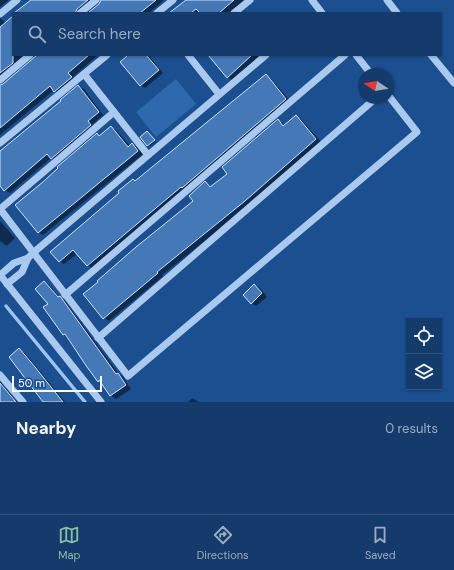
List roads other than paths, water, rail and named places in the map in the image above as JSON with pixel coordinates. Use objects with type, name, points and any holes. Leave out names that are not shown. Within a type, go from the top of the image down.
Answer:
[{"type":"street","points":[[0,14],[18,0]]},
{"type":"street","points":[[81,12],[96,0]]},
{"type":"street","points":[[158,12],[173,0]]},
{"type":"street","points":[[235,12],[250,0]]},
{"type":"street","points":[[312,0],[320,12]]},
{"type":"street","points":[[386,0],[396,12]]},
{"type":"street","points":[[0,80],[29,56]]},
{"type":"street","points":[[0,143],[105,56]]},
{"type":"street","points":[[189,56],[219,94]]},
{"type":"street","points":[[101,402],[0,275],[14,263],[31,256],[265,56]]},
{"type":"street","points":[[65,295],[344,56]]},
{"type":"street","points":[[357,56],[366,68]]},
{"type":"street","points":[[432,56],[454,83]]},
{"type":"street","points":[[84,74],[148,155]]},
{"type":"street","points":[[114,112],[0,209],[31,256],[65,295],[128,376],[417,132],[394,103]]},
{"type":"street","points":[[98,338],[369,104]]},
{"type":"street","points":[[7,284],[22,272],[31,256]]},
{"type":"street","points":[[0,375],[23,402]]},
{"type":"waterway","points":[[6,306],[85,402]]}]
